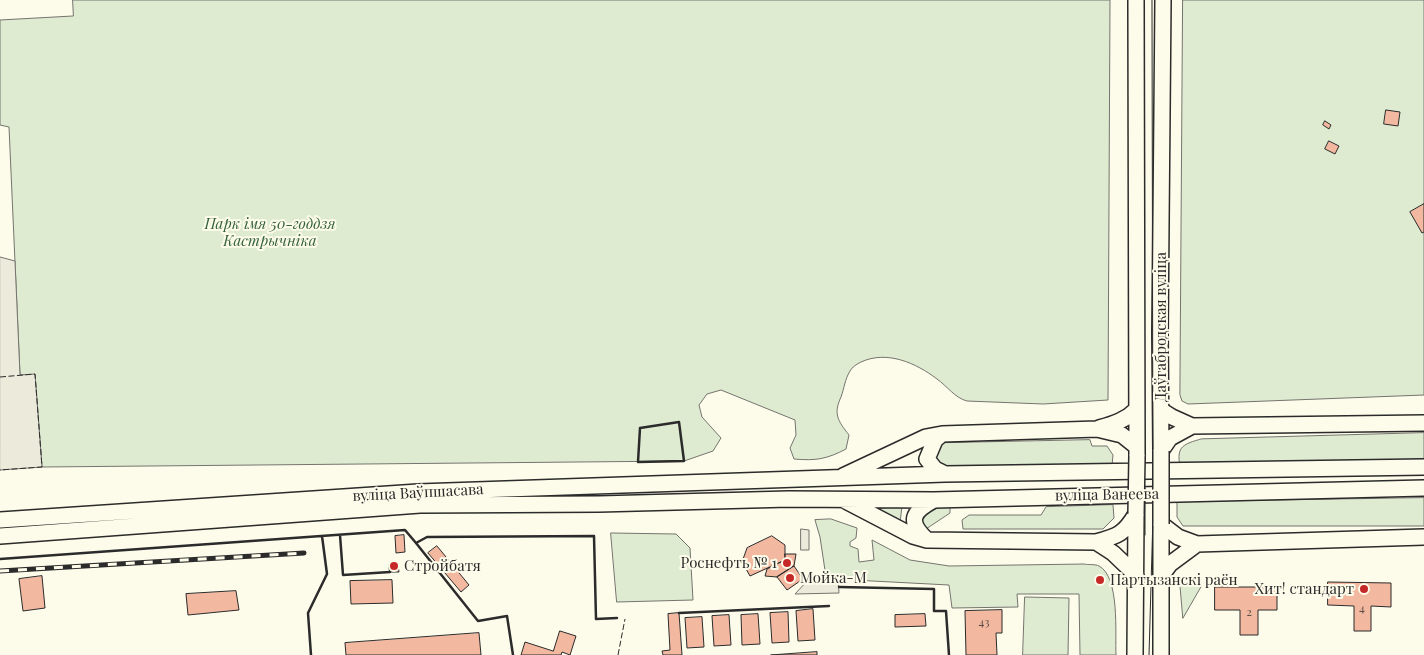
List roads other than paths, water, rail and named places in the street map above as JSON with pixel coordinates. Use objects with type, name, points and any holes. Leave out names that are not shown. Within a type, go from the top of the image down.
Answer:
[{"type":"main road","name":"Даўгабродская вуліца","points":[[1135,655],[1137,452],[1136,0]]},
{"type":"main road","name":"Даўгабродская вуліца","points":[[1161,655],[1163,0]]},
{"type":"main road","points":[[1097,429],[1119,422],[1137,409]]},
{"type":"main road","points":[[1161,410],[1192,426],[1424,423]]},
{"type":"main road","points":[[1161,451],[1170,438],[1192,426]]},
{"type":"main road","points":[[837,478],[926,437],[942,434],[1097,429],[1122,435],[1137,452]]},
{"type":"main road","points":[[942,434],[935,440],[927,459],[934,469],[945,474]]},
{"type":"main road","name":"вуліца Ванеева","points":[[837,478],[945,474],[1424,467]]},
{"type":"main road","name":"вуліца Ваўпшасава","points":[[0,520],[418,492],[837,478]]},
{"type":"main road","name":"вуліца Ванеева","points":[[789,498],[934,500],[1424,488]]},
{"type":"main road","name":"вуліца Ваўпшасава","points":[[0,536],[420,505],[599,504],[789,498]]},
{"type":"main road","points":[[840,498],[912,536],[927,540],[1096,542],[1117,537],[1127,528],[1136,514]]},
{"type":"main road","points":[[927,540],[919,533],[915,524],[915,518],[919,508],[934,500]]},
{"type":"main road","points":[[1161,524],[1178,537],[1197,544],[1424,537]]},
{"type":"main road","points":[[1096,542],[1114,554],[1136,576]]},
{"type":"main road","points":[[1161,576],[1170,564],[1197,544]]},
{"type":"tram line","points":[[1149,655],[1153,516],[1152,0]]},
{"type":"tram line","points":[[1145,488],[1145,535]]},
{"type":"railway","points":[[0,571],[304,553]]},
{"type":"place","name":"Роснефть № 1","points":[[787,563]]},
{"type":"place","name":"Стройбатя","points":[[394,566]]},
{"type":"place","name":"Мойка-М","points":[[790,578]]},
{"type":"place","name":"Партызанскі раён","points":[[1100,580]]},
{"type":"place","name":"Хит! стандарт","points":[[1364,589]]},
{"type":"park label","name":"Парк імя 50-годдзя Кастрычніка","points":[[270,232]]}]
